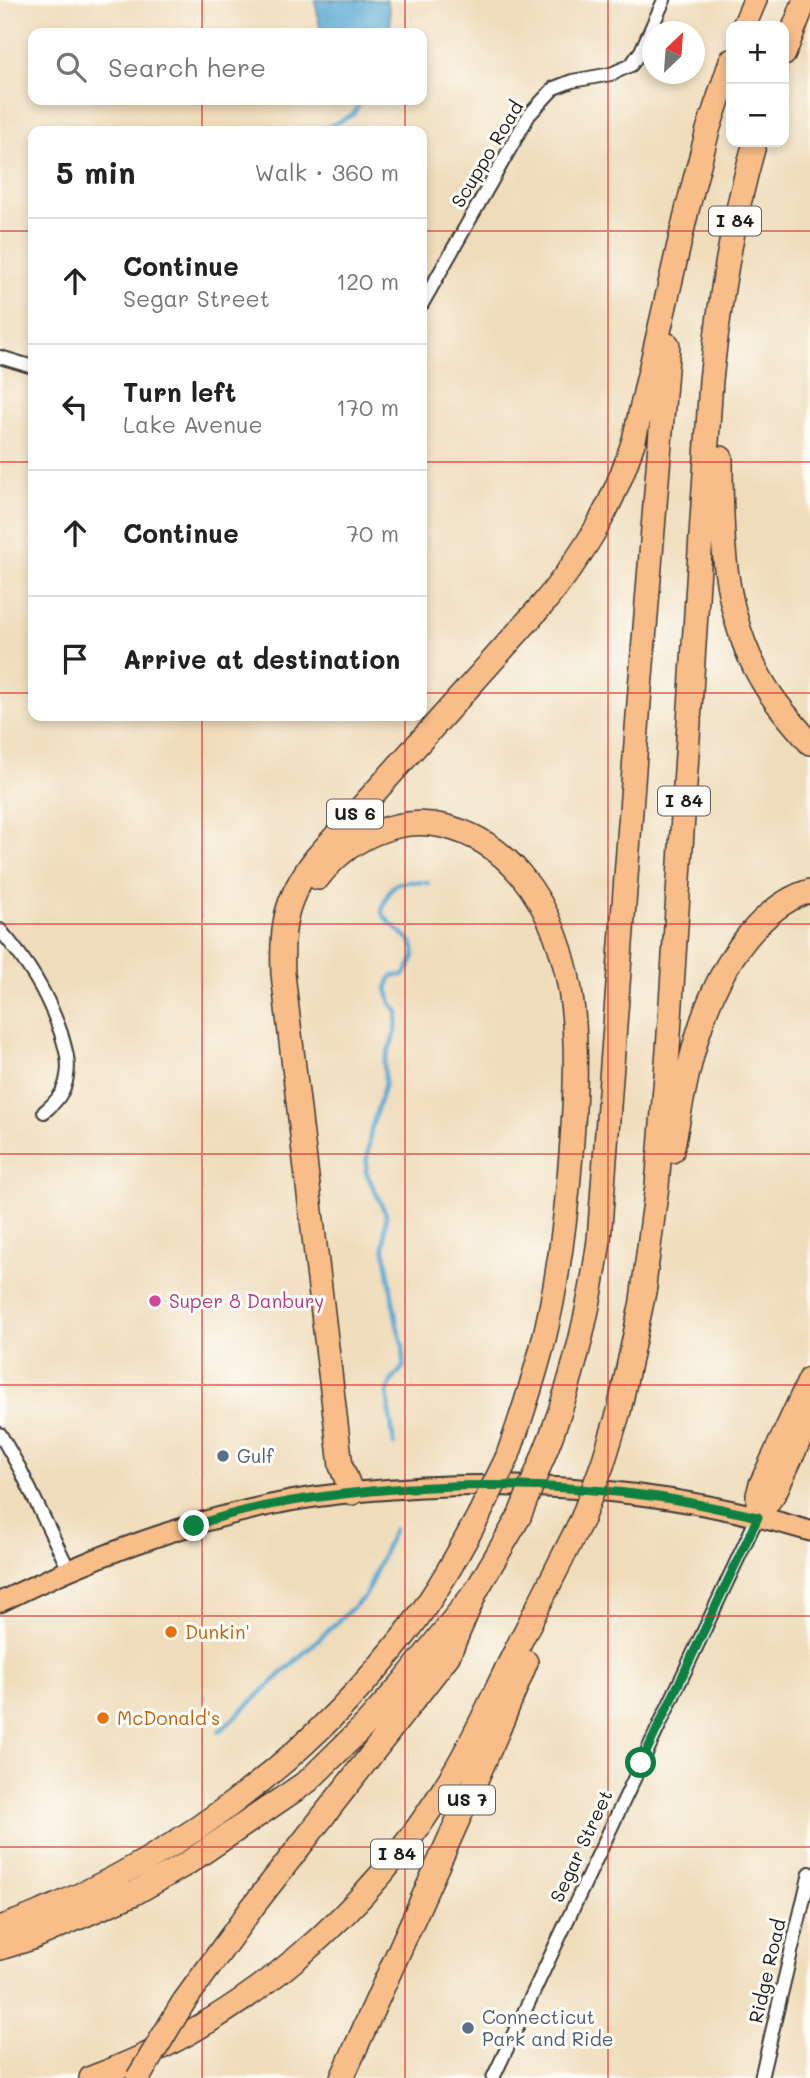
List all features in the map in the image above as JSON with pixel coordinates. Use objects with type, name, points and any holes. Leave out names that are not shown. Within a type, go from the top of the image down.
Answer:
[{"type":"highway","points":[[746,21],[755,0]]},
{"type":"highway","points":[[789,42],[806,0]]},
{"type":"highway","name":"I 84","points":[[0,1948],[43,1934],[135,1893],[186,1864],[308,1781],[366,1724],[476,1591],[519,1517],[543,1457],[578,1348],[599,1240],[673,293],[687,210],[708,130],[726,76]]},
{"type":"highway","name":"I 84","points":[[91,2078],[167,2045],[216,2018],[262,1987],[307,1950],[349,1910],[380,1875],[420,1824],[453,1774],[582,1518],[603,1463],[620,1411],[642,1300],[657,1186],[711,380],[720,301],[754,147]]},
{"type":"highway","name":"US 6","points":[[352,1493],[341,1466],[284,974],[284,925],[290,901],[300,878],[316,858],[543,604],[594,534],[623,477],[634,440],[687,210]]},
{"type":"highway","points":[[720,301],[721,510],[731,600],[748,653],[761,678],[776,702],[810,743]]},
{"type":"highway","points":[[0,1928],[73,1899],[169,1846],[216,1816],[304,1745],[344,1707],[412,1626],[479,1515],[507,1458],[527,1402],[542,1346],[562,1239],[575,1098],[576,1062],[571,992],[556,936],[545,911],[528,884],[490,845],[467,832],[440,825],[414,824],[387,829],[363,838],[344,851],[327,867],[313,886],[303,906],[298,927],[298,973],[356,1464],[352,1493]]},
{"type":"highway","points":[[642,1300],[690,1064],[703,1015],[724,971],[751,932],[784,903],[810,891]]},
{"type":"highway","points":[[758,1517],[761,1484],[810,1379]]},
{"type":"highway","points":[[758,1517],[775,1492],[810,1417]]},
{"type":"highway","name":"US 7","points":[[341,2078],[497,1733],[582,1518]]},
{"type":"highway","points":[[138,2078],[183,2003],[254,1905],[448,1656],[476,1591]]},
{"type":"main road","points":[[0,1602],[69,1570],[161,1536],[244,1511],[352,1493],[447,1486],[550,1487],[659,1497],[758,1517],[810,1531]]},
{"type":"street","name":"Scuppo Road","points":[[427,295],[529,115],[554,88],[572,81],[611,74],[631,65],[641,51],[664,0]]},
{"type":"street","points":[[0,357],[28,365]]},
{"type":"street","points":[[0,930],[21,954],[39,982],[64,1042],[68,1076],[56,1102],[44,1112]]},
{"type":"street","points":[[0,1434],[69,1570]]},
{"type":"street","name":"Segar Street","points":[[493,2078],[758,1517]]},
{"type":"street","name":"Ridge Road","points":[[761,2078],[810,1873]]},
{"type":"water","points":[[315,0],[386,0],[389,8],[391,28],[320,28]]},
{"type":"waterway","points":[[330,126],[354,114],[358,105]]},
{"type":"waterway","points":[[394,1445],[387,1392],[391,1382],[404,1366],[403,1346],[384,1246],[386,1214],[366,1172],[371,1130],[385,1083],[384,1063],[396,1031],[398,1012],[391,1003],[387,988],[392,976],[404,975],[414,953],[409,939],[388,921],[382,912],[388,893],[397,884],[428,883]]},
{"type":"waterway","points":[[219,1732],[365,1596],[394,1529]]},
{"type":"place","name":"Super 8 Danbury","points":[[155,1301]]},
{"type":"place","name":"Gulf","points":[[223,1456]]},
{"type":"place","name":"Dunkin'","points":[[171,1632]]},
{"type":"place","name":"McDonald's","points":[[103,1718]]},
{"type":"place","name":"Connecticut Park and Ride","points":[[468,2028]]},
{"type":"route","points":[[194,1526],[244,1511],[292,1501],[400,1489],[496,1485],[659,1497],[758,1517],[641,1763]]}]
